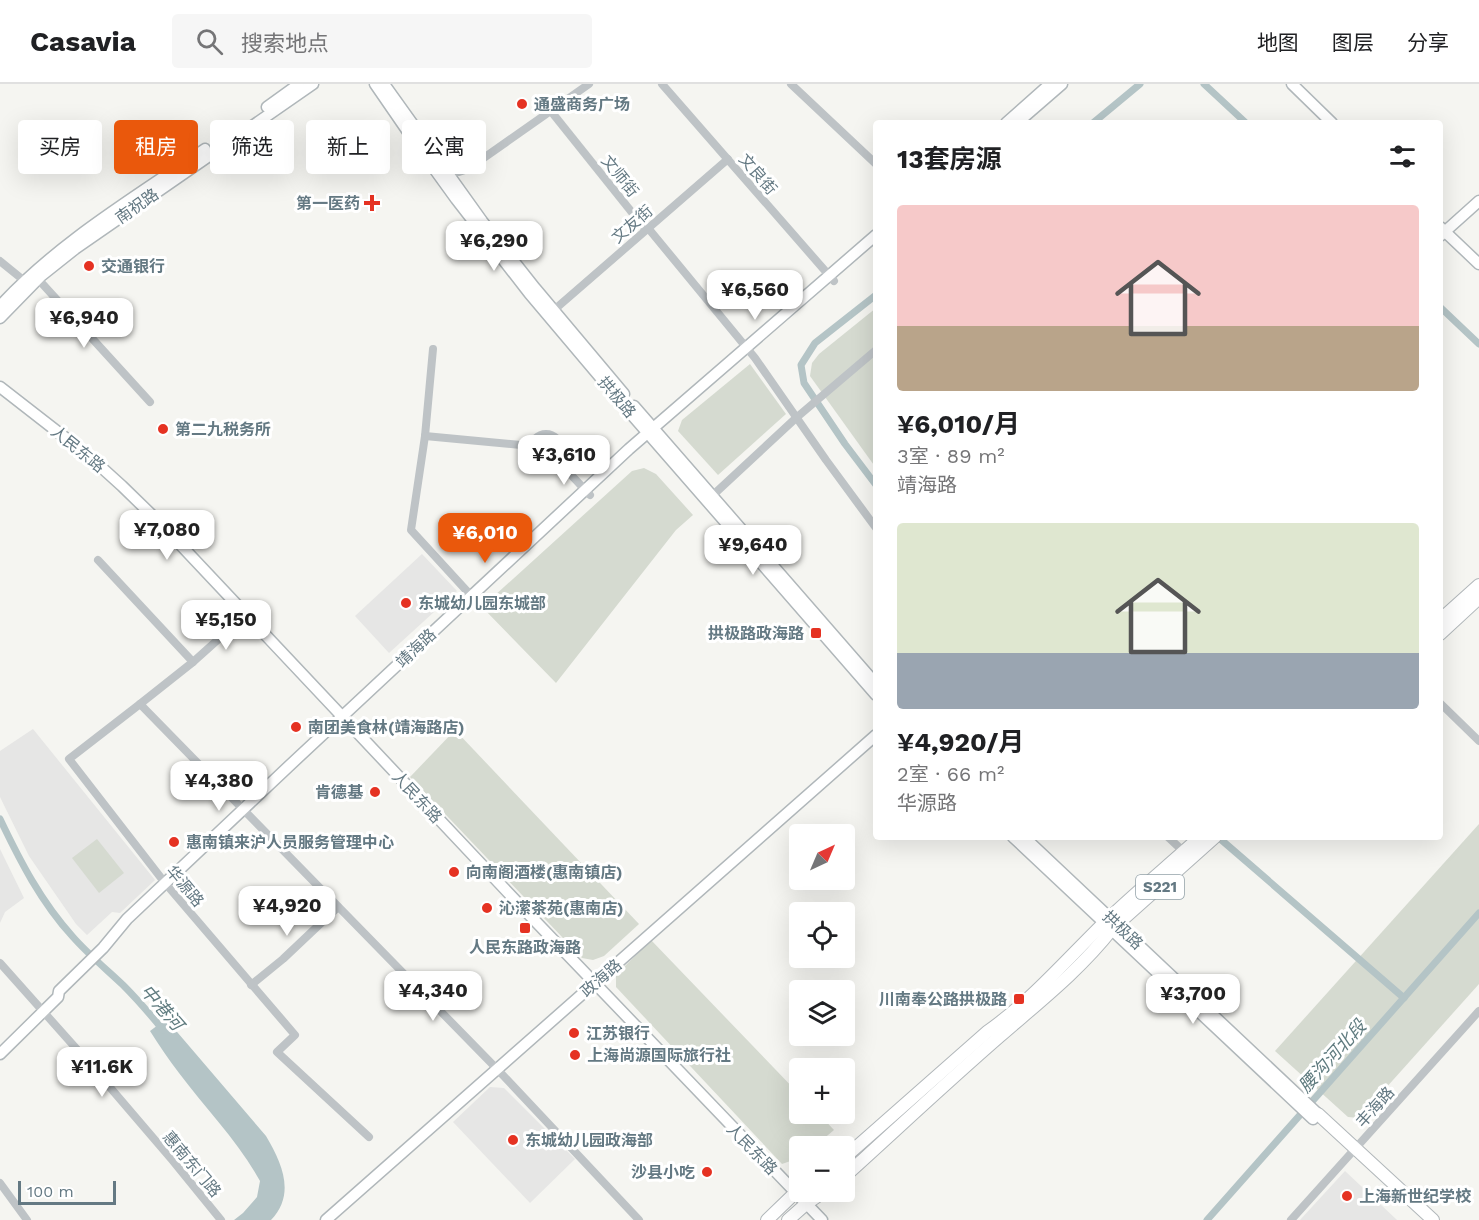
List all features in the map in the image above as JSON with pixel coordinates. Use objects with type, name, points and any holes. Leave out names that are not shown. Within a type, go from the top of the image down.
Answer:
[{"type":"main road","name":"南祝路","points":[[0,318],[53,256],[299,84]]},
{"type":"main road","name":"南祝路","points":[[0,306],[93,236],[313,84]]},
{"type":"main road","name":"拱极路","points":[[375,84],[502,260],[873,691]]},
{"type":"main road","name":"拱极路","points":[[384,84],[409,120]]},
{"type":"main road","points":[[1009,120],[1050,84]]},
{"type":"main road","points":[[1020,120],[1062,84]]},
{"type":"main road","points":[[1292,84],[1329,120]]},
{"type":"main road","name":"拱极路","points":[[448,174],[482,221],[652,433],[712,496],[873,681]]},
{"type":"main road","points":[[1443,230],[1479,201]]},
{"type":"main road","points":[[1443,232],[1479,264]]},
{"type":"main road","name":"靖海路","points":[[0,1044],[40,1009],[58,997],[59,991],[124,924],[132,924],[167,886],[587,492],[832,278],[873,239]]},
{"type":"main road","name":"靖海路","points":[[832,278],[873,246]]},
{"type":"main road","name":"人民东路","points":[[0,387],[74,444],[122,486],[184,548],[342,721],[592,986],[789,1188]]},
{"type":"main road","name":"人民东路","points":[[0,396],[99,474],[154,527],[342,721]]},
{"type":"main road","points":[[1443,617],[1479,585]]},
{"type":"main road","points":[[1443,631],[1479,598]]},
{"type":"main road","name":"政海路","points":[[326,1220],[873,738]]},
{"type":"main road","name":"拱极路","points":[[1016,840],[1111,923]]},
{"type":"main road","name":"拱极路","points":[[1027,840],[1111,923],[1353,1152],[1420,1220]]},
{"type":"main road","name":"S221","points":[[1111,923],[1184,851],[1205,840]]},
{"type":"main road","name":"S221","points":[[1111,923],[1206,840]]},
{"type":"main road","points":[[855,1148],[1111,923]]},
{"type":"main road","points":[[855,1167],[999,1036],[1058,987],[1102,943],[1111,923]]},
{"type":"main road","name":"靖海路","points":[[0,1054],[40,1009]]},
{"type":"main road","name":"拱极路","points":[[1353,1152],[1433,1220]]},
{"type":"main road","points":[[767,1220],[789,1200]]},
{"type":"main road","name":"人民东路","points":[[801,1202],[812,1220]]},
{"type":"main road","points":[[788,1220],[811,1202]]},
{"type":"main road","name":"人民东路","points":[[804,1207],[822,1220]]},
{"type":"street","points":[[486,156],[589,84]]},
{"type":"street","name":"文良街","points":[[662,84],[832,278]]},
{"type":"street","points":[[791,84],[873,161]]},
{"type":"street","name":"文师街","points":[[550,110],[749,350],[825,460],[873,524]]},
{"type":"street","name":"文友街","points":[[554,310],[728,159]]},
{"type":"street","points":[[0,261],[31,282],[150,402]]},
{"type":"street","points":[[433,349],[425,436],[411,530],[473,599]]},
{"type":"street","points":[[712,496],[796,418],[873,353]]},
{"type":"street","points":[[540,435],[553,436],[560,446],[559,455],[549,463],[541,463],[534,458],[531,446],[540,435]]},
{"type":"street","points":[[425,436],[531,446]]},
{"type":"street","points":[[556,459],[587,492]]},
{"type":"street","points":[[98,560],[193,662]]},
{"type":"street","points":[[241,619],[193,662],[140,704],[498,1070],[639,1220]]},
{"type":"street","name":"华源路","points":[[140,704],[69,759],[167,886],[295,1035],[277,1052],[369,1137]]},
{"type":"street","points":[[1443,706],[1479,741]]},
{"type":"street","points":[[1171,840],[1184,851]]},
{"type":"street","points":[[251,985],[283,959],[338,907]]},
{"type":"street","name":"惠南东门路","points":[[0,963],[165,1152],[221,1220]]},
{"type":"street","name":"丰海路","points":[[1291,1220],[1479,1011]]},
{"type":"street","points":[[0,1184],[27,1220]]},
{"type":"shaded area","points":[[873,310],[873,464],[810,376],[812,363],[819,354]]},
{"type":"shaded area","points":[[750,364],[786,414],[718,475],[678,431],[682,420]]},
{"type":"shaded area","points":[[644,468],[656,474],[693,515],[676,530],[556,683],[482,607],[632,471]]},
{"type":"shaded area","name":"东城幼儿园东城部","points":[[422,554],[457,591],[389,653],[355,616]]},
{"type":"shaded area","points":[[33,729],[155,880],[120,913],[112,912],[87,935],[76,924],[29,856],[0,797],[0,751]]},
{"type":"shaded area","points":[[455,730],[639,924],[604,956],[593,960],[582,958],[410,777]]},
{"type":"shaded area","points":[[1479,824],[1479,984],[1359,1118],[1348,1117],[1275,1051]]},
{"type":"shaded area","points":[[97,839],[124,873],[99,893],[72,858]]},
{"type":"shaded area","points":[[0,849],[24,898],[5,912],[0,923]]},
{"type":"shaded area","points":[[651,940],[789,1084],[789,1124],[828,1124],[834,1130],[827,1136],[789,1136],[789,1162],[782,1164],[616,987],[616,975]]},
{"type":"shaded area","points":[[166,1019],[266,1136],[272,1146],[281,1168],[285,1189],[279,1210],[271,1220],[234,1220],[257,1197],[260,1181],[242,1152],[179,1073],[150,1031]]},
{"type":"shaded area","name":"东城幼儿园政海部","points":[[490,1087],[504,1088],[575,1159],[530,1203],[453,1122]]},
{"type":"shaded area","name":"上海新世纪学校","points":[[1345,1171],[1397,1220],[1300,1220]]},
{"type":"waterway","points":[[1097,120],[1140,84]]},
{"type":"waterway","points":[[1204,84],[1243,120]]},
{"type":"waterway","points":[[873,297],[815,343],[801,365],[804,383],[873,481]]},
{"type":"waterway","points":[[1443,310],[1479,344]]},
{"type":"waterway","name":"中港河","points":[[0,819],[32,881],[61,924],[128,990],[163,1030]]},
{"type":"waterway","points":[[1221,840],[1404,998]]},
{"type":"waterway","name":"腰沟河北段","points":[[1207,1220],[1479,913]]},
{"type":"place","name":"通盛商务广场","points":[[522,104]]},
{"type":"place","name":"第一医药","points":[[372,203]]},
{"type":"place","name":"交通银行","points":[[89,266]]},
{"type":"place","name":"第二九税务所","points":[[163,429]]},
{"type":"place","name":"东城幼儿园东城部","points":[[406,603]]},
{"type":"place","name":"拱极路政海路","points":[[816,633]]},
{"type":"place","name":"南团美食林(靖海路店)","points":[[296,727]]},
{"type":"place","name":"肯德基","points":[[375,792]]},
{"type":"place","name":"惠南镇来沪人员服务管理中心","points":[[174,842]]},
{"type":"place","name":"向南阁酒楼(惠南镇店)","points":[[454,872]]},
{"type":"place","name":"沁潆茶苑(惠南店)","points":[[487,908]]},
{"type":"place","name":"人民东路政海路","points":[[525,928]]},
{"type":"place","name":"川南奉公路拱极路","points":[[1019,999]]},
{"type":"place","name":"江苏银行","points":[[574,1033]]},
{"type":"place","name":"上海尚源国际旅行社","points":[[575,1055]]},
{"type":"place","name":"东城幼儿园政海部","points":[[513,1140]]},
{"type":"place","name":"沙县小吃","points":[[707,1172]]},
{"type":"place","name":"上海新世纪学校","points":[[1347,1196]]}]
